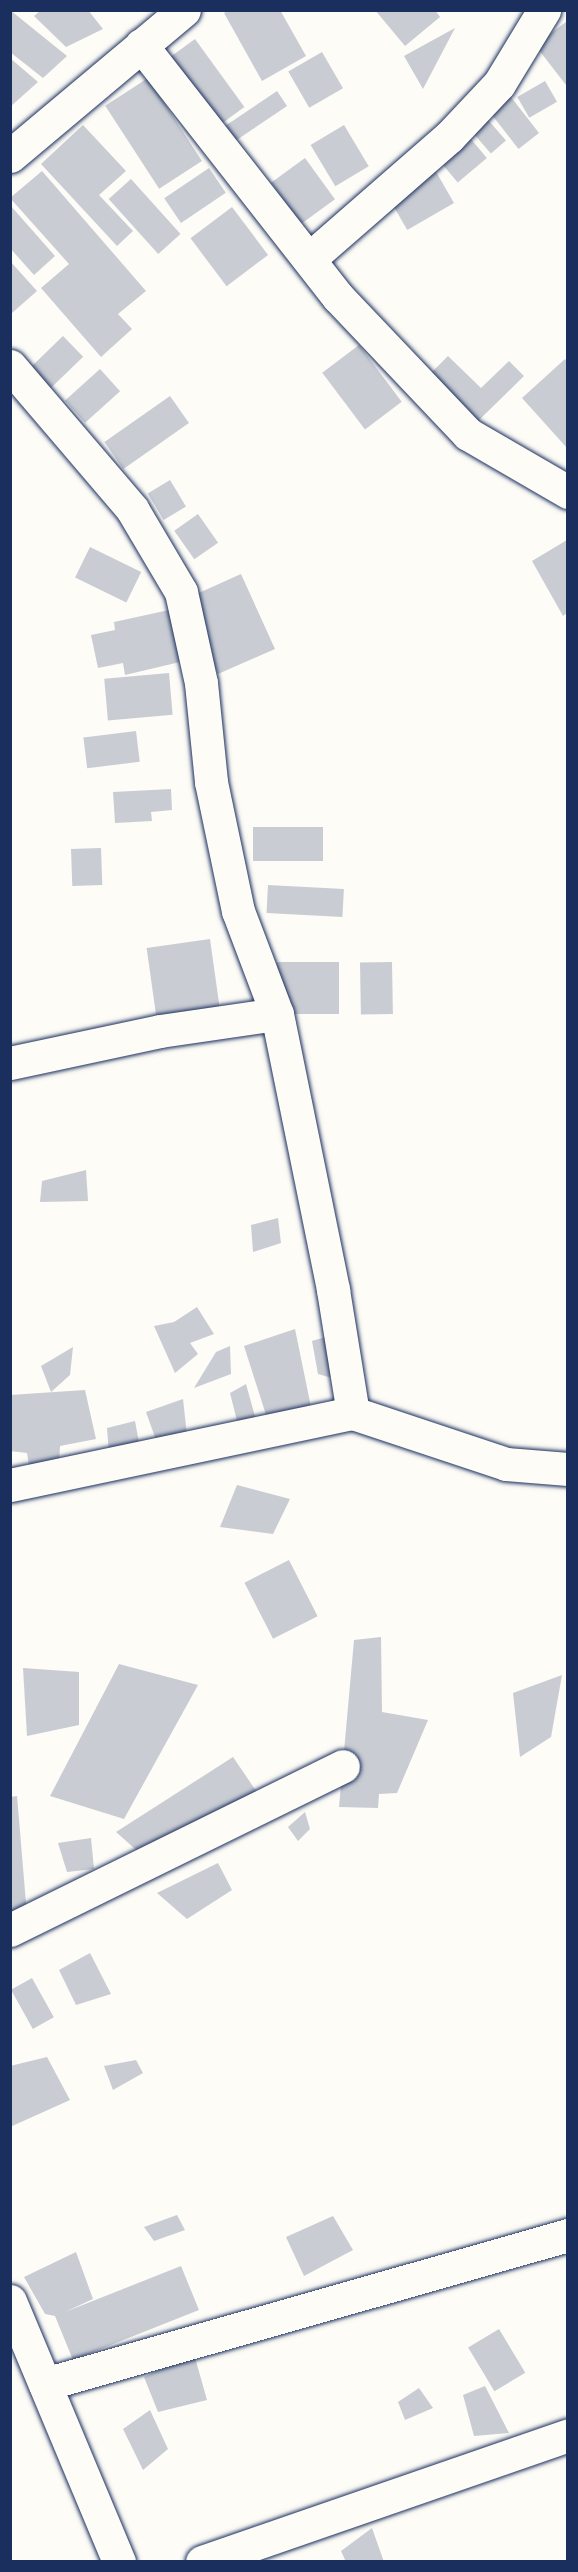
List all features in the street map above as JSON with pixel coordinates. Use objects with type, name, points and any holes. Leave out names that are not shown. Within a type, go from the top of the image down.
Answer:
[{"type":"street","points":[[10,156],[184,10]]},
{"type":"street","points":[[309,260],[449,137],[499,84],[544,10]]},
{"type":"street","points":[[141,45],[338,297],[468,434],[567,492]]},
{"type":"street","points":[[10,366],[132,509],[181,592],[201,683],[211,782],[238,911],[277,1014],[333,1290],[353,1413]]},
{"type":"street","points":[[10,1063],[160,1030],[277,1014]]},
{"type":"street","points":[[10,1485],[353,1413],[506,1464],[567,1469]]},
{"type":"street","points":[[10,1930],[343,1766]]},
{"type":"street","points":[[45,2384],[567,2235]]},
{"type":"street","points":[[10,2301],[119,2562]]},
{"type":"street","points":[[202,2562],[567,2435]]},
{"type":"building","points":[[10,10],[67,56],[43,78],[10,52]]},
{"type":"building","points":[[41,10],[88,10],[103,29],[66,47],[34,16]]},
{"type":"building","points":[[229,10],[280,10],[306,56],[262,81],[224,13]]},
{"type":"building","points":[[375,10],[435,10],[440,17],[405,46]]},
{"type":"building","points":[[566,22],[567,83],[566,85],[535,45]]},
{"type":"building","points":[[455,28],[423,89],[404,56]]},
{"type":"building","points":[[195,39],[244,107],[214,129],[165,61]]},
{"type":"building","points":[[322,52],[343,88],[309,108],[288,72]]},
{"type":"building","points":[[10,58],[38,82],[10,107]]},
{"type":"building","points":[[148,78],[202,161],[159,189],[105,106]]},
{"type":"building","points":[[545,81],[557,102],[529,118],[517,97]]},
{"type":"building","points":[[277,91],[287,106],[230,145],[220,130]]},
{"type":"building","points":[[507,92],[539,133],[519,149],[487,108]]},
{"type":"building","points":[[483,114],[506,140],[491,154],[468,127]]},
{"type":"building","points":[[83,125],[126,171],[99,195],[133,231],[117,246],[41,164]]},
{"type":"building","points":[[344,125],[369,166],[335,186],[311,145]]},
{"type":"building","points":[[465,132],[487,158],[458,182],[436,156]]},
{"type":"building","points":[[305,158],[335,199],[301,224],[271,183]]},
{"type":"building","points":[[209,168],[226,193],[181,223],[164,198]]},
{"type":"building","points":[[435,170],[454,203],[407,230],[388,197]]},
{"type":"building","points":[[42,171],[146,291],[118,314],[132,329],[101,357],[41,288],[69,264],[10,198]]},
{"type":"building","points":[[131,179],[181,234],[158,254],[109,199]]},
{"type":"building","points":[[10,205],[55,256],[34,275],[10,248]]},
{"type":"building","points":[[232,207],[268,255],[227,286],[190,238]]},
{"type":"building","points":[[10,261],[37,291],[12,313],[10,312]]},
{"type":"building","points":[[63,336],[83,357],[43,396],[23,375]]},
{"type":"building","points":[[359,345],[402,402],[365,429],[322,373]]},
{"type":"building","points":[[448,356],[481,388],[509,361],[524,376],[477,422],[429,375]]},
{"type":"building","points":[[565,359],[567,362],[567,448],[522,398]]},
{"type":"building","points":[[100,369],[120,391],[85,423],[65,400]]},
{"type":"building","points":[[170,396],[189,423],[123,469],[104,442]]},
{"type":"building","points":[[170,480],[186,507],[164,520],[148,493]]},
{"type":"building","points":[[198,514],[218,543],[194,559],[174,531]]},
{"type":"building","points":[[567,540],[567,613],[563,616],[532,561]]},
{"type":"building","points":[[90,547],[141,572],[126,603],[75,578]]},
{"type":"building","points":[[241,574],[275,649],[218,674],[199,632],[207,628],[192,596]]},
{"type":"building","points":[[169,610],[180,662],[125,675],[123,663],[98,668],[91,635],[115,630],[114,622]]},
{"type":"building","points":[[169,673],[173,715],[108,721],[104,679]]},
{"type":"building","points":[[136,731],[140,762],[87,768],[83,737]]},
{"type":"building","points":[[171,789],[172,810],[151,812],[152,821],[115,823],[113,792]]},
{"type":"building","points":[[253,827],[323,827],[323,861],[253,861]]},
{"type":"building","points":[[101,848],[102,885],[72,886],[71,849]]},
{"type":"building","points":[[268,885],[344,889],[342,917],[267,913]]},
{"type":"building","points":[[210,939],[220,1007],[156,1016],[147,948]]},
{"type":"building","points":[[277,962],[339,962],[339,1014],[277,1014]]},
{"type":"building","points":[[392,962],[393,1014],[361,1015],[360,963]]},
{"type":"building","points":[[86,1170],[88,1201],[40,1202],[42,1181]]},
{"type":"building","points":[[278,1218],[281,1243],[253,1252],[251,1225]]},
{"type":"building","points":[[197,1307],[214,1334],[190,1343],[198,1354],[175,1373],[154,1326],[174,1322]]},
{"type":"building","points":[[295,1329],[311,1407],[267,1418],[244,1346]]},
{"type":"building","points":[[329,1336],[332,1378],[318,1374],[312,1341]]},
{"type":"building","points":[[230,1346],[231,1374],[194,1388],[216,1352]]},
{"type":"building","points":[[73,1347],[70,1375],[51,1392],[41,1366]]},
{"type":"building","points":[[246,1384],[256,1420],[241,1437],[230,1393]]},
{"type":"building","points":[[85,1390],[96,1439],[60,1446],[59,1465],[30,1471],[27,1453],[10,1451],[10,1395]]},
{"type":"building","points":[[183,1399],[187,1435],[161,1454],[146,1412]]},
{"type":"building","points":[[135,1421],[140,1448],[110,1466],[107,1428]]},
{"type":"building","points":[[237,1485],[290,1499],[273,1534],[220,1527]]},
{"type":"building","points":[[289,1560],[318,1616],[273,1639],[244,1583]]},
{"type":"building","points":[[381,1637],[382,1712],[428,1720],[397,1793],[379,1794],[378,1808],[339,1807],[354,1640]]},
{"type":"building","points":[[119,1664],[198,1685],[124,1819],[50,1796]]},
{"type":"building","points":[[23,1668],[79,1672],[79,1725],[27,1736]]},
{"type":"building","points":[[562,1675],[551,1737],[520,1757],[513,1693]]},
{"type":"building","points":[[233,1757],[261,1798],[143,1856],[116,1832]]},
{"type":"building","points":[[17,1796],[27,1915],[10,1923],[10,1797]]},
{"type":"building","points":[[305,1812],[310,1829],[298,1841],[288,1827]]},
{"type":"building","points":[[91,1838],[94,1869],[67,1872],[58,1843]]},
{"type":"building","points":[[218,1863],[232,1890],[187,1919],[157,1893]]},
{"type":"building","points":[[90,1953],[111,1994],[76,2005],[59,1970]]},
{"type":"building","points":[[32,1978],[54,2017],[33,2029],[11,1990]]},
{"type":"building","points":[[47,2057],[70,2100],[10,2127],[10,2066]]},
{"type":"building","points":[[136,2060],[143,2073],[113,2090],[104,2066]]},
{"type":"building","points":[[177,2215],[185,2230],[154,2241],[144,2227]]},
{"type":"building","points":[[333,2216],[353,2250],[304,2276],[286,2237]]},
{"type":"building","points":[[76,2252],[93,2299],[65,2312],[181,2266],[199,2310],[73,2360],[55,2316],[45,2314],[24,2277]]},
{"type":"building","points":[[499,2329],[525,2373],[494,2391],[468,2348]]},
{"type":"building","points":[[194,2354],[207,2400],[158,2412],[144,2377]]},
{"type":"building","points":[[485,2386],[509,2433],[474,2436],[463,2395]]},
{"type":"building","points":[[419,2388],[433,2408],[405,2420],[398,2402]]},
{"type":"building","points":[[150,2410],[168,2449],[143,2470],[123,2429]]},
{"type":"building","points":[[372,2528],[384,2562],[346,2562],[341,2551]]}]
